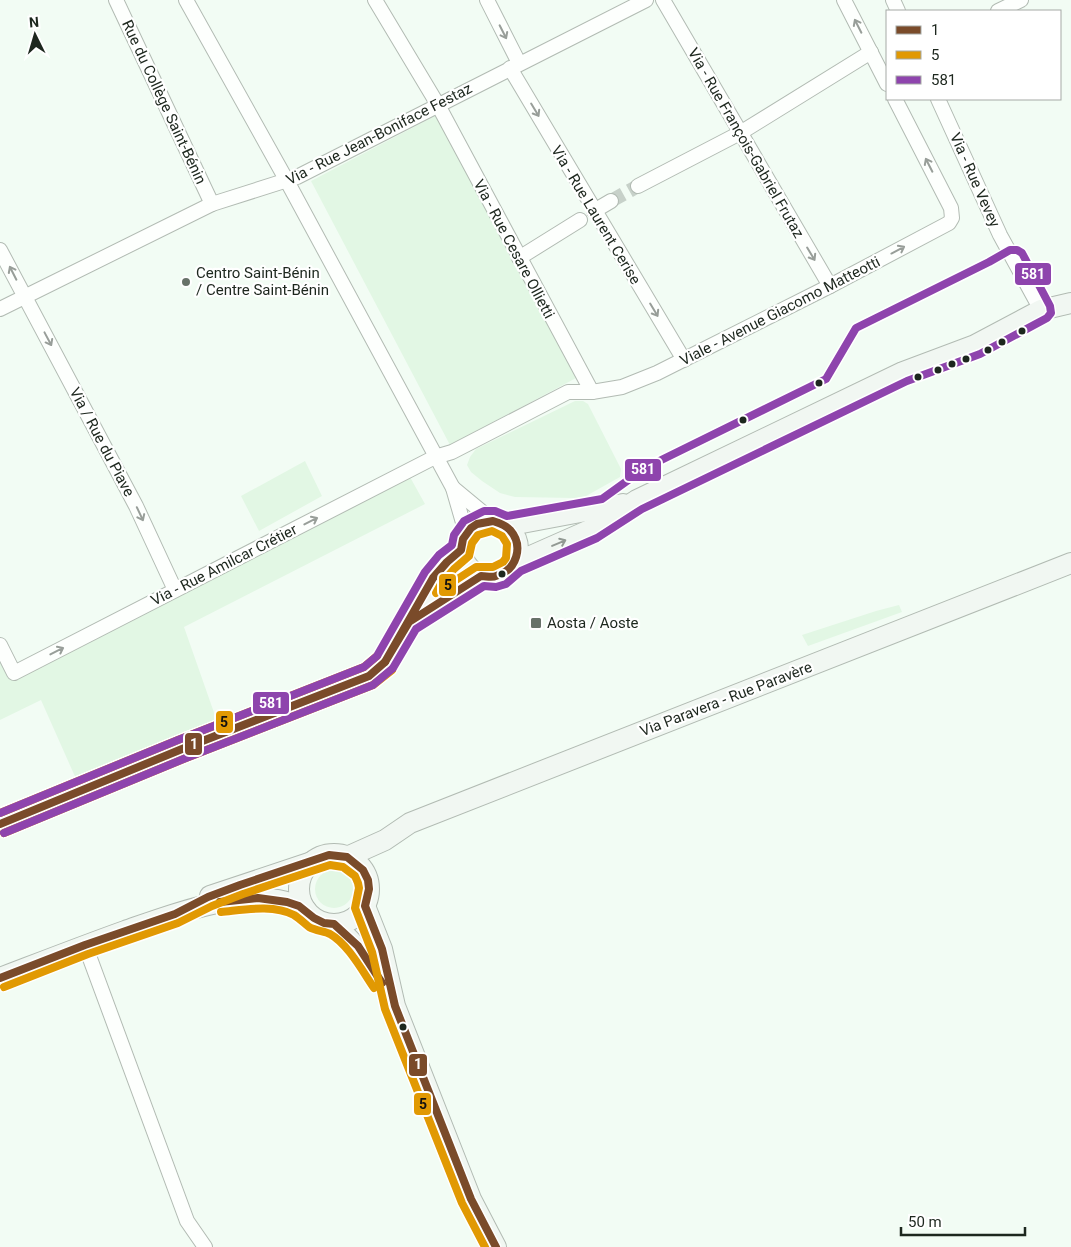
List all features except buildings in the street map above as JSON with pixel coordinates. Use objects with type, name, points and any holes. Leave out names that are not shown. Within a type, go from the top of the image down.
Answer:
[{"type":"street","name":"Rue du Collège Saint-Bénin","points":[[116,0],[212,204]]},
{"type":"street","points":[[186,0],[287,181],[452,488],[463,542],[462,557],[467,567],[473,573],[481,576],[495,577],[502,575],[515,563],[592,529],[637,500],[903,372],[974,345],[1041,310],[1071,303]]},
{"type":"street","name":"Via - Rue Cesare Ollietti","points":[[375,0],[438,105],[592,392]]},
{"type":"street","name":"Via - Rue Laurent Cerise","points":[[487,0],[514,66],[594,211],[684,360]]},
{"type":"street","name":"Via - Rue Jean-Boniface Festaz","points":[[0,309],[212,204],[287,181],[646,0]]},
{"type":"street","name":"Via - Rue François-Gabriel Frutaz","points":[[663,0],[830,286]]},
{"type":"street","points":[[844,0],[886,82]]},
{"type":"street","points":[[1000,10],[1021,0]]},
{"type":"street","points":[[642,184],[740,133],[871,52]]},
{"type":"street","name":"Viale - Avenue Giacomo Matteotti","points":[[435,457],[452,452],[568,392],[592,392],[622,387],[684,360],[949,223],[952,218],[951,208],[896,100]]},
{"type":"street","name":"Via - Rue Vevey","points":[[938,100],[997,228],[1041,310]]},
{"type":"street","points":[[594,211],[611,202]]},
{"type":"street","points":[[520,258],[580,220]]},
{"type":"street","name":"Via / Rue du Piave","points":[[0,250],[136,506],[175,590]]},
{"type":"street","name":"Via - Rue Amilcar Crétier","points":[[0,645],[14,673],[435,457]]},
{"type":"street","points":[[452,488],[513,533],[517,540],[518,548],[515,563]]},
{"type":"street","points":[[0,824],[369,676],[386,662],[433,578],[478,524],[499,523],[606,508],[637,500]]},
{"type":"street","name":"Via Paravera - Rue Paravère","points":[[347,857],[384,840],[410,823],[1071,563]]},
{"type":"street","points":[[409,622],[481,576]]},
{"type":"street","points":[[368,880],[384,840]]},
{"type":"street","points":[[175,914],[208,897],[329,855],[347,857],[356,862],[368,880],[369,889],[365,906],[357,916],[347,922],[324,923],[314,918],[306,910],[300,898],[299,885],[304,872],[312,862]]},
{"type":"street","points":[[0,978],[85,945],[175,914],[217,903],[258,898],[287,902],[306,910]]},
{"type":"street","points":[[365,906],[382,949],[395,1006]]},
{"type":"street","points":[[334,924],[358,946],[373,967],[395,1006],[471,1199],[496,1247]]},
{"type":"street","points":[[85,945],[187,1221],[205,1247]]},
{"type":"green space","points":[[437,115],[576,378],[450,445],[311,181]]},
{"type":"green space","points":[[575,401],[583,401],[588,404],[621,469],[620,477],[586,496],[574,498],[515,497],[500,493],[471,472],[467,465],[476,449]]},
{"type":"green space","points":[[305,461],[322,496],[259,531],[241,496]]},
{"type":"green space","points":[[410,477],[425,504],[184,627],[218,724],[77,781],[41,700],[0,720],[0,657],[11,680]]},
{"type":"green space","points":[[899,605],[902,612],[808,646],[802,635],[876,611]]},
{"type":"green space","points":[[334,870],[347,876],[353,889],[347,902],[334,908],[321,902],[315,889],[321,876]]},
{"type":"tunnel","points":[[611,201],[638,186]]},
{"type":"transit line","name":"581","points":[[0,813],[364,667],[377,656],[425,572],[439,555],[452,545],[454,535],[464,521],[484,511],[495,511],[507,516],[602,499],[645,468],[826,379],[856,328],[1010,250],[1017,250],[1022,253],[1050,306],[1051,313],[1047,318],[980,354],[907,381],[642,509],[597,538],[521,571],[506,584],[496,587],[484,586],[416,629],[393,668]]},
{"type":"transit line","name":"1","points":[[493,521],[502,524],[510,530],[517,543],[516,557],[509,569],[496,576],[481,576],[409,622],[385,662],[433,578],[461,550],[463,539],[471,528],[477,524],[493,521]]},
{"type":"transit line","name":"5","points":[[492,531],[502,536],[507,544],[506,558],[503,562],[493,567],[476,567],[436,593],[454,569],[469,556],[472,543],[478,535],[492,531]]},
{"type":"transit line","name":"5","points":[[0,813],[364,667],[377,656]]},
{"type":"transit line","name":"1","points":[[0,824],[182,749],[369,676],[385,662]]},
{"type":"transit line","name":"581","points":[[4,833],[186,758],[373,685],[392,669]]},
{"type":"transit line","name":"5","points":[[4,833],[186,758],[373,685],[392,670]]},
{"type":"transit line","name":"1","points":[[0,978],[85,945],[175,914],[208,897],[240,885],[329,855],[347,857],[363,870],[368,880],[369,889],[365,906],[382,949],[395,1006],[471,1199],[496,1247]]},
{"type":"transit line","name":"5","points":[[4,987],[88,954],[178,923],[212,906],[243,894],[330,865],[343,867],[355,876],[358,883],[359,888],[355,908],[372,952],[385,1009],[462,1203],[485,1247]]},
{"type":"transit line","name":"1","points":[[220,902],[258,898],[287,902],[299,906],[314,918],[324,923],[334,924],[358,946],[382,983]]},
{"type":"transit line","name":"5","points":[[221,912],[267,909],[294,915],[309,927],[328,933],[343,944],[374,988]]},
{"type":"place","name":"Centro Saint-Bénin / Centre Saint-Bénin","points":[[186,282]]},
{"type":"place","name":"Aosta / Aoste","points":[[536,623]]}]
